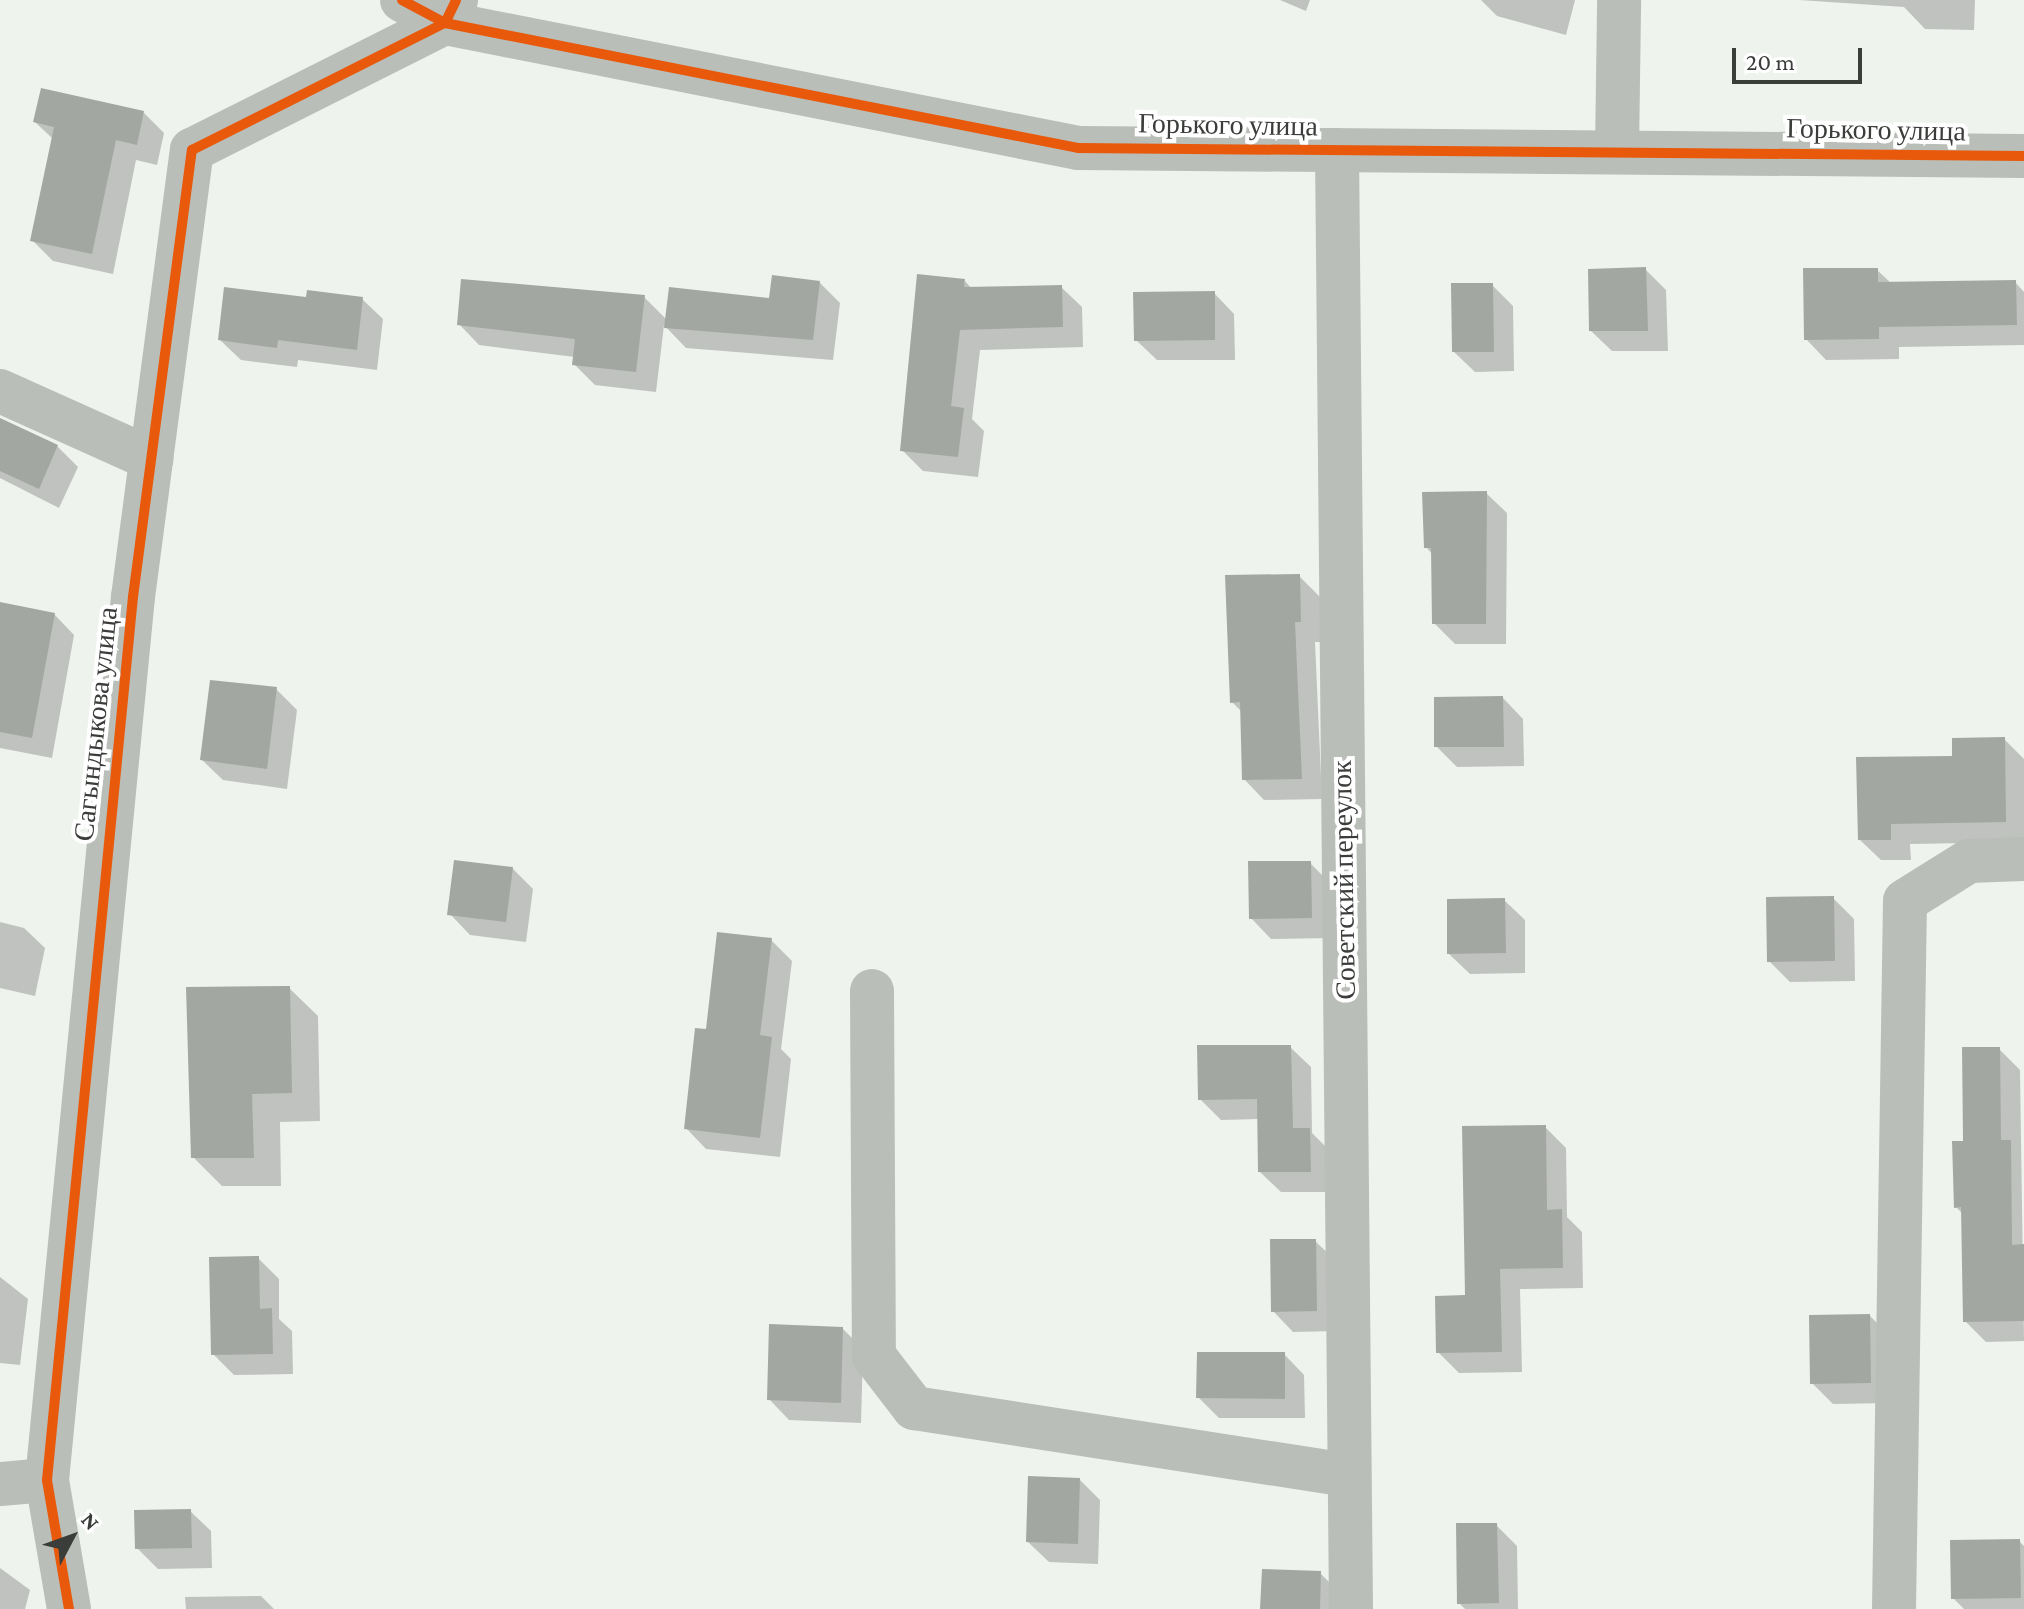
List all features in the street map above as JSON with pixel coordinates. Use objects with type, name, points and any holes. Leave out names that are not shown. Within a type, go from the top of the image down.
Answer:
[{"type":"street","name":"Горького улица","points":[[402,0],[1078,148],[2024,156]]},
{"type":"street","points":[[1617,152],[1619,0]]},
{"type":"street","name":"Сагындыкова улица","points":[[69,1609],[47,1480],[133,597],[192,150],[450,11]]},
{"type":"street","name":"Советский переулок","points":[[1337,150],[1351,1609]]},
{"type":"street","points":[[0,391],[151,459]]},
{"type":"street","points":[[1894,1609],[1905,901],[1969,861],[2024,859]]},
{"type":"street","points":[[872,991],[874,1356],[914,1408],[1349,1475]]},
{"type":"street","points":[[0,1484],[47,1480]]},
{"type":"building","points":[[41,88],[144,111],[137,145],[116,140],[92,254],[30,241],[54,127],[33,122]]},
{"type":"building","points":[[1646,267],[1648,331],[1589,331],[1588,269]]},
{"type":"building","points":[[1803,268],[1878,268],[1878,282],[2016,280],[2017,325],[1879,327],[1879,339],[1804,340]]},
{"type":"building","points":[[917,274],[965,279],[964,287],[1062,285],[1063,327],[960,330],[951,406],[964,408],[958,457],[900,451]]},
{"type":"building","points":[[772,275],[820,281],[813,340],[664,328],[669,287],[769,298]]},
{"type":"building","points":[[461,279],[645,295],[636,372],[572,365],[575,339],[457,325]]},
{"type":"building","points":[[1451,283],[1493,283],[1494,352],[1452,352]]},
{"type":"building","points":[[224,287],[306,297],[307,290],[363,297],[357,350],[278,340],[277,348],[218,340]]},
{"type":"building","points":[[1215,291],[1215,340],[1134,341],[1133,292]]},
{"type":"building","points":[[0,418],[58,445],[39,489],[0,471]]},
{"type":"building","points":[[1487,491],[1486,624],[1432,624],[1431,548],[1424,548],[1422,492]]},
{"type":"building","points":[[1300,574],[1301,622],[1295,622],[1302,779],[1242,780],[1240,702],[1230,703],[1225,575]]},
{"type":"building","points":[[0,602],[55,613],[32,738],[0,732]]},
{"type":"building","points":[[210,680],[277,687],[267,769],[200,760]]},
{"type":"building","points":[[1503,696],[1504,747],[1434,747],[1434,697]]},
{"type":"building","points":[[2005,737],[2006,822],[1891,824],[1891,840],[1858,840],[1856,757],[1952,756],[1952,738]]},
{"type":"building","points":[[454,860],[513,867],[506,922],[447,915]]},
{"type":"building","points":[[1248,861],[1311,861],[1312,918],[1249,919]]},
{"type":"building","points":[[1834,896],[1835,961],[1767,962],[1766,897]]},
{"type":"building","points":[[1505,898],[1506,953],[1447,954],[1447,899]]},
{"type":"building","points":[[717,932],[772,938],[760,1035],[772,1037],[760,1138],[684,1129],[695,1028],[706,1029]]},
{"type":"building","points":[[290,986],[292,1093],[252,1094],[254,1158],[191,1158],[186,987]]},
{"type":"building","points":[[1197,1045],[1291,1045],[1293,1128],[1310,1128],[1311,1172],[1258,1172],[1257,1099],[1198,1100]]},
{"type":"building","points":[[1962,1047],[2000,1047],[2001,1140],[2011,1140],[2012,1245],[2024,1244],[2024,1321],[1963,1322],[1961,1207],[1954,1208],[1952,1141],[1963,1141]]},
{"type":"building","points":[[1546,1125],[1547,1210],[1562,1209],[1563,1268],[1500,1269],[1502,1352],[1436,1353],[1435,1296],[1465,1295],[1462,1126]]},
{"type":"building","points":[[1270,1239],[1316,1239],[1317,1311],[1271,1312]]},
{"type":"building","points":[[259,1256],[260,1309],[272,1308],[273,1354],[211,1355],[209,1257]]},
{"type":"building","points":[[1870,1314],[1871,1383],[1810,1384],[1809,1315]]},
{"type":"building","points":[[769,1324],[843,1327],[841,1403],[767,1400]]},
{"type":"building","points":[[1197,1352],[1285,1352],[1285,1399],[1196,1398]]},
{"type":"building","points":[[1028,1476],[1080,1478],[1078,1544],[1026,1542]]},
{"type":"building","points":[[191,1509],[192,1548],[135,1549],[134,1510]]},
{"type":"building","points":[[1456,1523],[1497,1523],[1499,1603],[1457,1604]]},
{"type":"building","points":[[2020,1539],[2021,1598],[1951,1599],[1950,1540]]},
{"type":"building","points":[[1262,1569],[1321,1571],[1320,1609],[1260,1609]]},
{"type":"cycle path","points":[[402,0],[445,23],[1078,148],[2024,156]]},
{"type":"cycle path","points":[[69,1609],[47,1480],[133,597],[192,150],[445,23],[456,0]]}]
